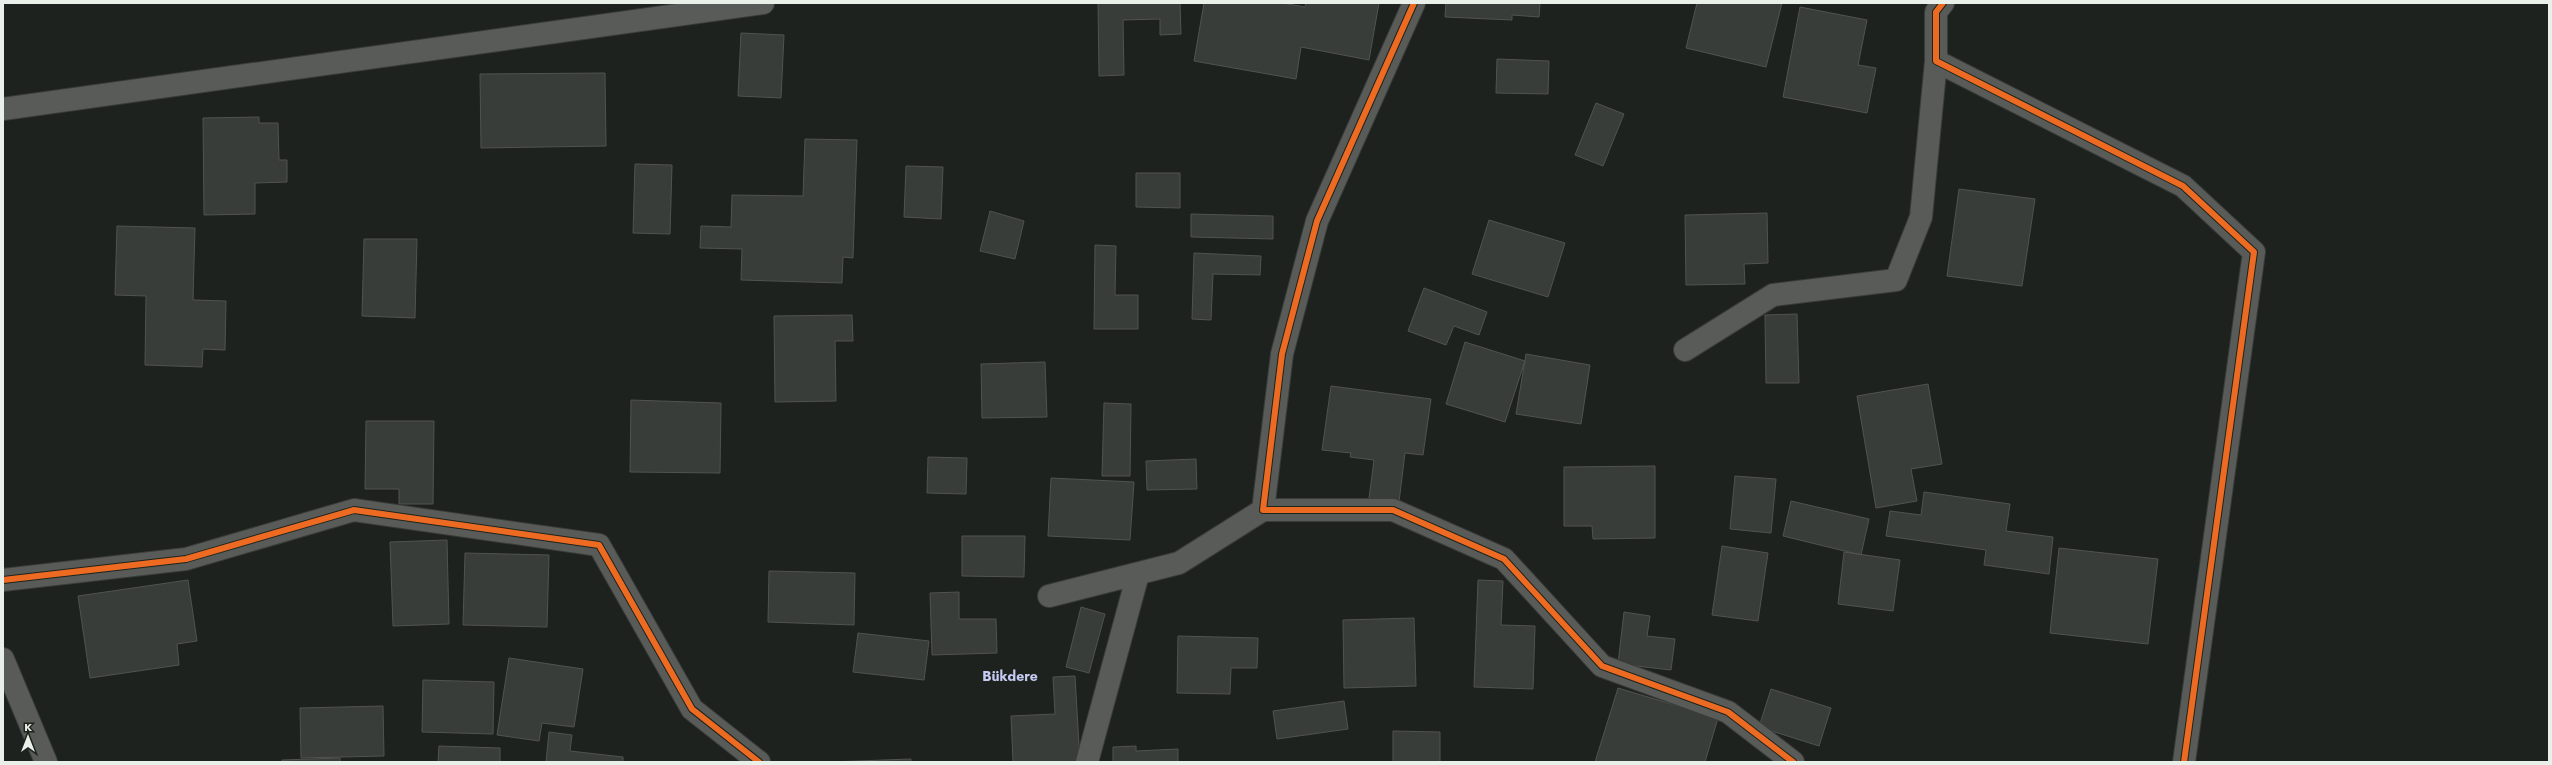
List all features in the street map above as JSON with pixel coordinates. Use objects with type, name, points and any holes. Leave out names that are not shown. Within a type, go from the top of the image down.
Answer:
[{"type":"street","points":[[3,110],[763,3]]},
{"type":"street","points":[[1263,510],[1282,354],[1317,221],[1414,3]]},
{"type":"street","points":[[1685,350],[1773,295],[1896,280],[1921,217],[1936,61],[1936,12],[1943,3]]},
{"type":"street","points":[[1936,61],[2183,186],[2254,252],[2184,762]]},
{"type":"street","points":[[3,580],[186,559],[354,510],[599,545],[692,709],[759,762]]},
{"type":"street","points":[[1049,596],[1179,563],[1263,510],[1393,510],[1504,559],[1602,666],[1728,712],[1793,762]]},
{"type":"street","points":[[1087,762],[1138,574]]},
{"type":"street","points":[[3,659],[46,762]]},
{"type":"building","points":[[1098,3],[1180,3],[1181,34],[1160,35],[1160,19],[1123,20],[1124,75],[1099,76]]},
{"type":"building","points":[[1204,3],[1282,3],[1305,7],[1306,3],[1379,3],[1369,60],[1301,47],[1296,79],[1194,61]]},
{"type":"building","points":[[1446,3],[1540,3],[1539,17],[1512,15],[1512,20],[1445,17]]},
{"type":"building","points":[[1697,3],[1782,3],[1766,67],[1686,48]]},
{"type":"building","points":[[1800,7],[1867,20],[1858,65],[1876,68],[1867,113],[1783,97]]},
{"type":"building","points":[[741,33],[784,35],[781,98],[738,96]]},
{"type":"building","points":[[1497,59],[1549,61],[1548,94],[1496,93]]},
{"type":"building","points":[[605,73],[606,146],[481,148],[480,74]]},
{"type":"building","points":[[1596,103],[1624,114],[1603,166],[1575,155]]},
{"type":"building","points":[[259,117],[259,123],[278,123],[279,160],[287,160],[287,182],[255,183],[255,214],[204,215],[203,118]]},
{"type":"building","points":[[805,139],[857,140],[853,258],[843,257],[842,283],[741,280],[742,249],[700,248],[701,226],[731,227],[732,195],[803,196]]},
{"type":"building","points":[[635,164],[672,165],[670,234],[633,233]]},
{"type":"building","points":[[906,166],[943,167],[941,219],[904,217]]},
{"type":"building","points":[[1136,173],[1180,173],[1180,208],[1136,207]]},
{"type":"building","points":[[1959,189],[2035,199],[2022,286],[1947,276]]},
{"type":"building","points":[[990,211],[1024,221],[1015,259],[980,251]]},
{"type":"building","points":[[1767,213],[1768,263],[1744,264],[1745,284],[1686,285],[1685,215]]},
{"type":"building","points":[[1191,214],[1273,216],[1273,239],[1191,237]]},
{"type":"building","points":[[1489,220],[1565,243],[1548,297],[1472,274]]},
{"type":"building","points":[[117,226],[195,228],[193,300],[226,301],[225,350],[203,349],[202,367],[145,365],[146,296],[115,295]]},
{"type":"building","points":[[364,239],[417,239],[415,318],[362,316]]},
{"type":"building","points":[[1095,245],[1116,246],[1115,295],[1138,295],[1138,329],[1094,329]]},
{"type":"building","points":[[1194,253],[1261,256],[1260,275],[1213,274],[1211,320],[1192,319]]},
{"type":"building","points":[[1424,288],[1487,312],[1479,335],[1454,326],[1446,345],[1408,331]]},
{"type":"building","points":[[1797,314],[1799,383],[1766,383],[1765,315]]},
{"type":"building","points":[[852,315],[853,341],[835,341],[836,401],[775,402],[774,316]]},
{"type":"building","points":[[1465,342],[1525,361],[1505,422],[1446,404]]},
{"type":"building","points":[[1526,354],[1590,365],[1581,424],[1516,414]]},
{"type":"building","points":[[1045,362],[1047,417],[982,418],[981,364]]},
{"type":"building","points":[[1928,384],[1942,464],[1911,469],[1917,501],[1876,508],[1857,396]]},
{"type":"building","points":[[1331,386],[1431,399],[1423,455],[1405,453],[1399,502],[1369,498],[1374,460],[1350,457],[1351,453],[1322,450]]},
{"type":"building","points":[[631,400],[721,403],[720,473],[630,472]]},
{"type":"building","points":[[1104,403],[1131,404],[1130,476],[1102,476]]},
{"type":"building","points":[[366,421],[434,421],[433,504],[399,504],[399,489],[365,489]]},
{"type":"building","points":[[928,457],[967,458],[966,494],[927,493]]},
{"type":"building","points":[[1196,459],[1197,489],[1147,490],[1146,461]]},
{"type":"building","points":[[1655,466],[1655,538],[1593,539],[1592,526],[1564,526],[1564,467]]},
{"type":"building","points":[[1735,476],[1776,479],[1771,533],[1730,529]]},
{"type":"building","points":[[1051,478],[1134,482],[1130,540],[1048,536]]},
{"type":"building","points":[[1924,492],[2010,504],[2006,531],[2053,537],[2049,574],[1984,565],[1986,550],[1886,536],[1890,511],[1921,515]]},
{"type":"building","points":[[1791,501],[1869,519],[1861,555],[1783,536]]},
{"type":"building","points":[[962,536],[1025,536],[1024,577],[962,576]]},
{"type":"building","points":[[447,540],[449,624],[393,626],[390,542]]},
{"type":"building","points":[[1722,546],[1768,553],[1758,621],[1712,615]]},
{"type":"building","points":[[2059,548],[2158,559],[2148,644],[2050,633]]},
{"type":"building","points":[[1844,552],[1900,560],[1893,611],[1838,604]]},
{"type":"building","points":[[465,553],[549,555],[547,627],[463,625]]},
{"type":"building","points":[[769,571],[855,573],[854,625],[768,622]]},
{"type":"building","points":[[188,580],[197,641],[177,644],[179,665],[90,678],[78,596]]},
{"type":"building","points":[[1478,580],[1503,581],[1501,625],[1535,626],[1533,689],[1474,687]]},
{"type":"building","points":[[959,592],[959,619],[996,619],[997,653],[932,655],[930,593]]},
{"type":"building","points":[[1081,607],[1105,614],[1089,673],[1066,667]]},
{"type":"building","points":[[1624,612],[1650,616],[1647,636],[1675,639],[1671,670],[1618,664]]},
{"type":"building","points":[[1414,618],[1416,686],[1344,688],[1343,620]]},
{"type":"building","points":[[858,633],[929,641],[924,680],[853,672]]},
{"type":"building","points":[[1178,636],[1258,638],[1257,668],[1231,668],[1230,694],[1177,693]]},
{"type":"building","points":[[509,658],[583,669],[574,727],[542,723],[539,741],[497,735]]},
{"type":"building","points":[[1075,676],[1080,762],[1013,762],[1011,716],[1055,714],[1053,677]]},
{"type":"building","points":[[423,680],[494,682],[493,734],[422,732]]},
{"type":"building","points":[[1618,688],[1718,718],[1705,762],[1595,762]]},
{"type":"building","points":[[1771,689],[1831,708],[1819,746],[1759,727]]},
{"type":"building","points":[[1344,701],[1348,729],[1277,739],[1273,711]]},
{"type":"building","points":[[383,706],[384,756],[301,758],[300,708]]},
{"type":"building","points":[[1393,731],[1440,732],[1440,762],[1393,762]]},
{"type":"building","points":[[549,732],[572,735],[570,751],[623,757],[623,762],[546,762]]},
{"type":"building","points":[[439,746],[500,748],[500,762],[438,762]]},
{"type":"building","points":[[1136,746],[1136,751],[1178,749],[1178,762],[1113,762],[1113,747]]},
{"type":"building","points":[[340,758],[340,762],[282,762],[282,760]]},
{"type":"building","points":[[911,759],[911,762],[830,762]]},
{"type":"cycle path","points":[[1414,3],[1317,221],[1282,354],[1263,510],[1393,510],[1504,559],[1602,666],[1728,712],[1793,762]]},
{"type":"cycle path","points":[[1943,3],[1936,12],[1936,61],[2183,186],[2254,252],[2184,762]]},
{"type":"cycle path","points":[[3,580],[186,559],[354,510],[599,545],[692,709],[759,762]]},
{"type":"district","name":"Bükdere","points":[[1010,676]]}]
